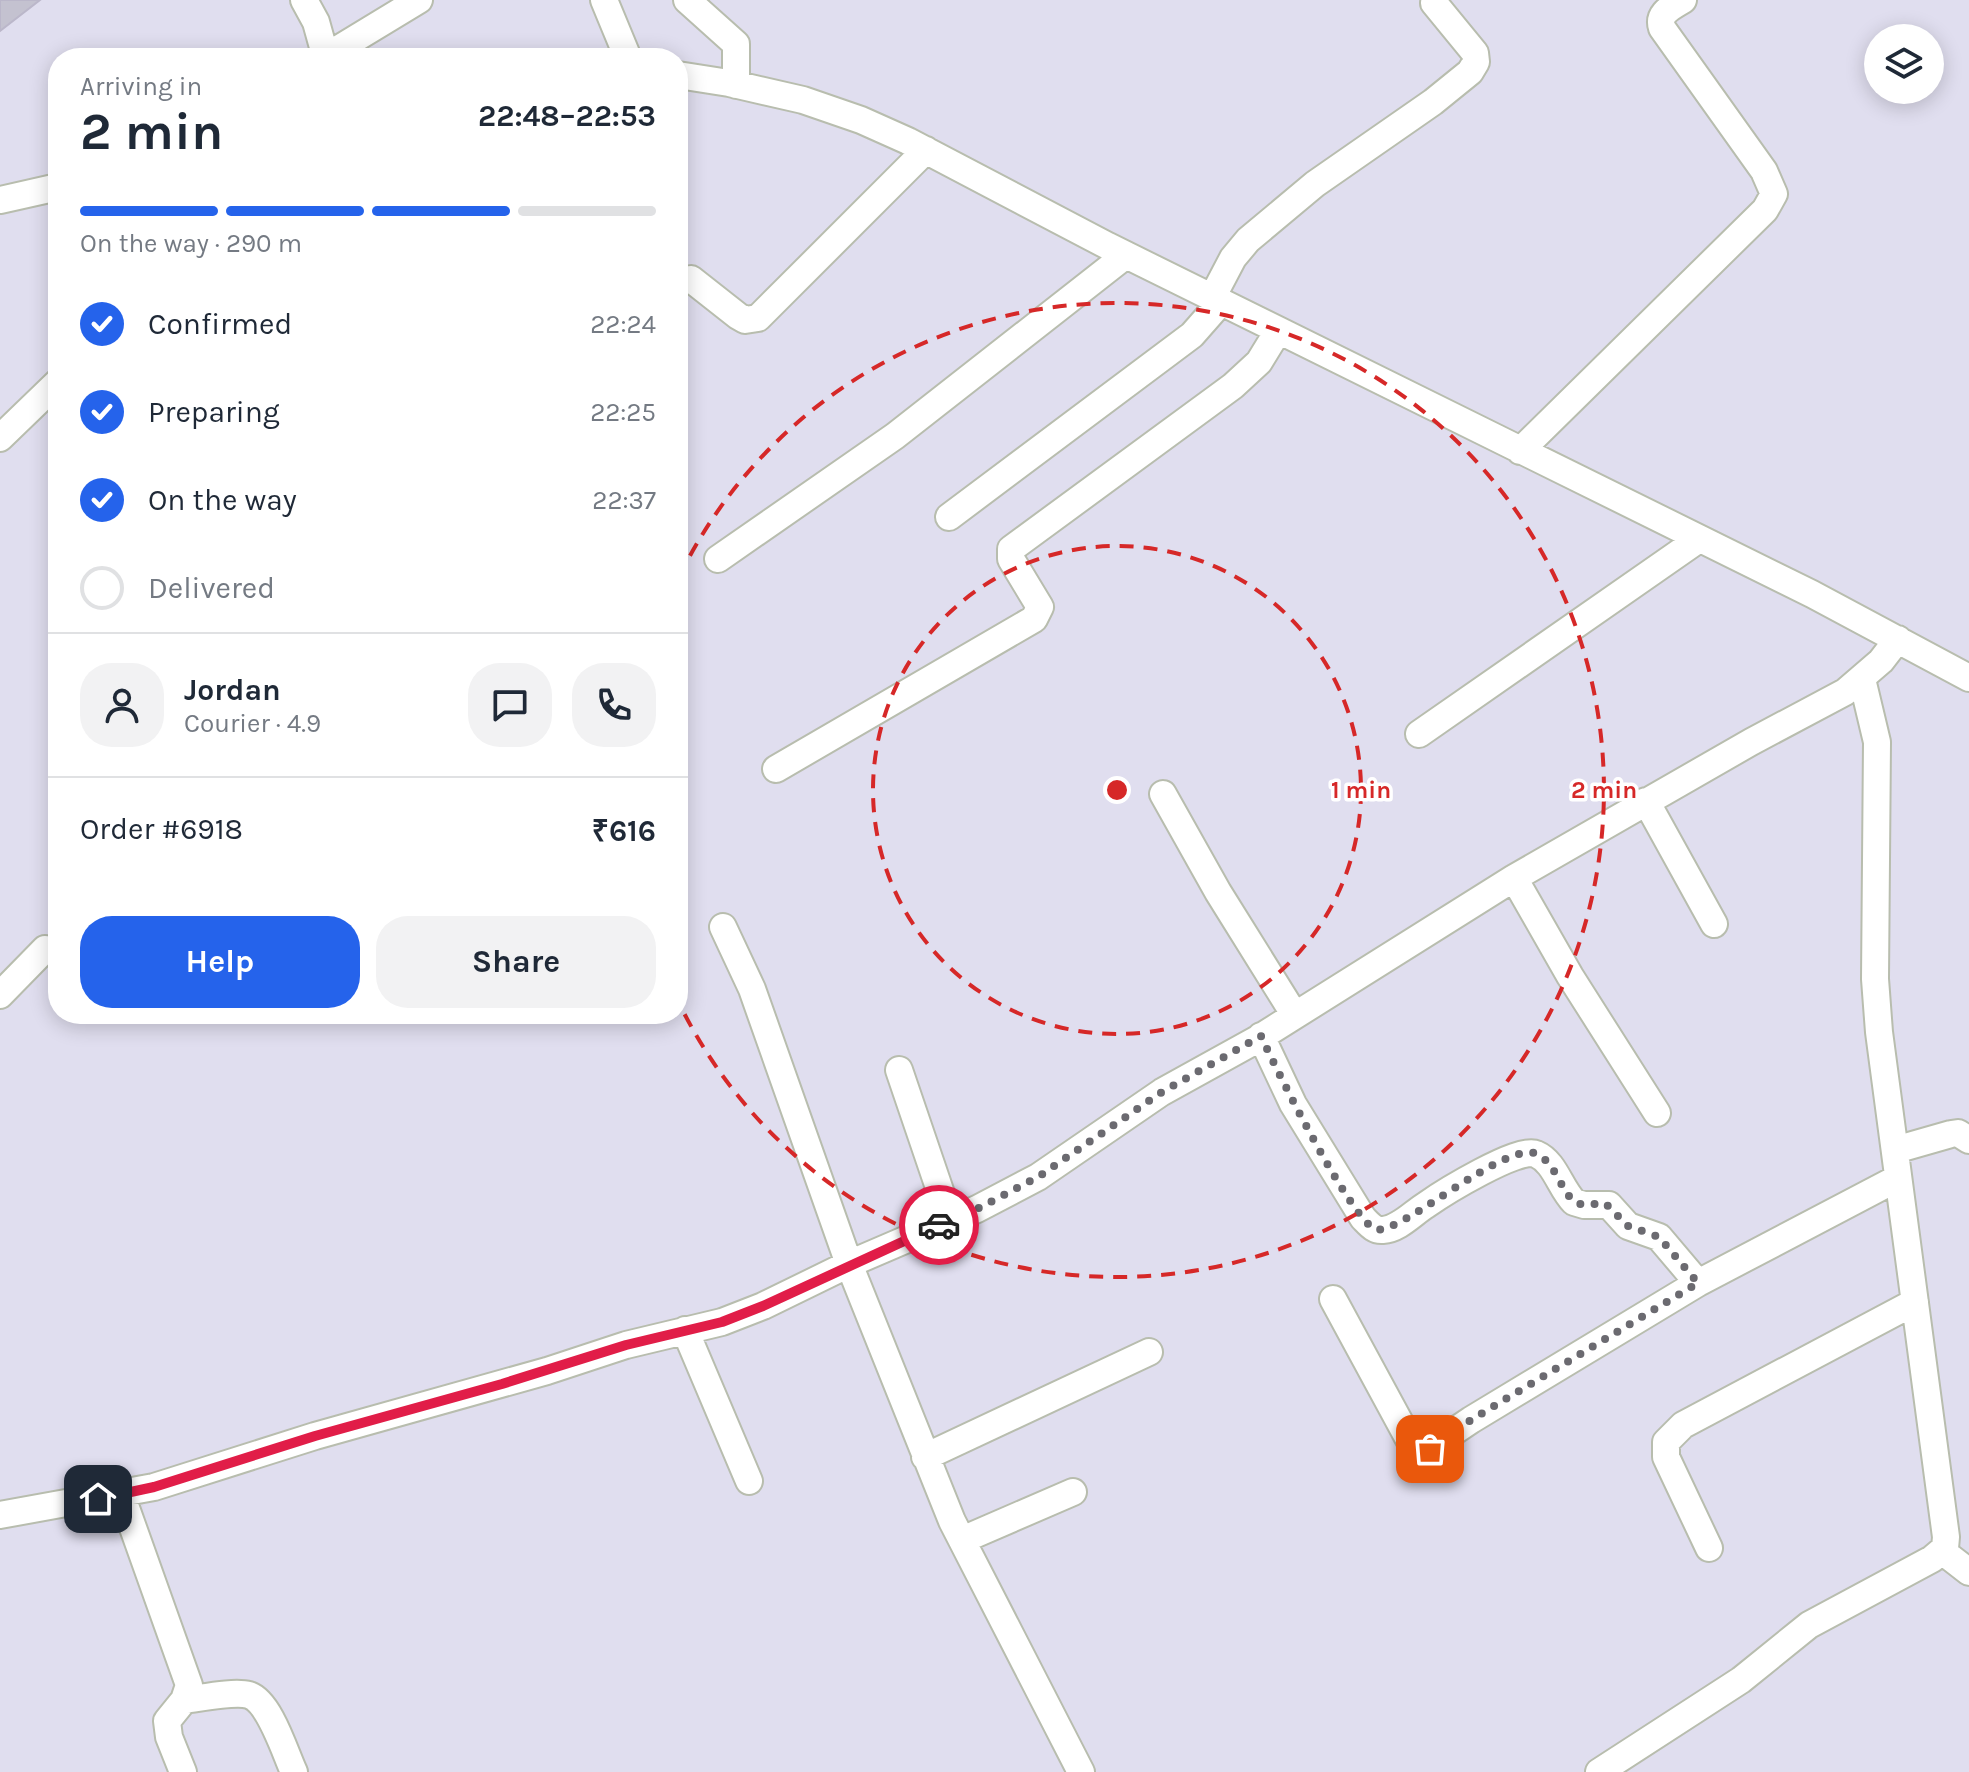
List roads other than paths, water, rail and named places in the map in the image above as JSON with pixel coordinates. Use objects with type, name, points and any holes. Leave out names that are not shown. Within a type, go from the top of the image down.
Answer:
[{"type":"street","points":[[304,0],[316,22],[323,48]]},
{"type":"street","points":[[341,48],[419,0]]},
{"type":"street","points":[[604,0],[624,48]]},
{"type":"street","points":[[687,0],[736,44],[736,85]]},
{"type":"street","points":[[1520,451],[1765,210],[1774,194],[1764,171],[1662,28],[1660,22],[1664,13],[1683,0]]},
{"type":"street","points":[[949,517],[1192,335],[1216,300],[1233,258],[1260,228],[1315,184],[1433,102],[1474,67],[1475,53],[1434,3]]},
{"type":"street","points":[[688,77],[803,100],[926,150],[1126,255],[1699,539],[1969,678]]},
{"type":"street","points":[[688,280],[745,320],[758,318],[926,150]]},
{"type":"street","points":[[0,200],[48,189]]},
{"type":"street","points":[[718,559],[895,436],[1126,255]]},
{"type":"street","points":[[776,769],[1034,619],[1040,607],[1011,559],[1011,549],[1233,386],[1259,362],[1278,331]]},
{"type":"street","points":[[0,438],[48,392]]},
{"type":"street","points":[[1419,734],[1699,539]]},
{"type":"street","points":[[0,1515],[154,1487],[315,1436],[722,1322],[950,1220],[1038,1177],[1162,1092],[1261,1036],[1514,878],[1751,742],[1815,709],[1862,679],[1898,639]]},
{"type":"street","points":[[1599,1772],[1741,1680],[1818,1619],[1932,1559],[1942,1551],[1946,1537],[1879,1032],[1875,979],[1877,742],[1862,679]]},
{"type":"street","points":[[1163,794],[1224,903],[1294,1014]]},
{"type":"street","points":[[1646,801],[1714,924]]},
{"type":"street","points":[[1514,878],[1578,988],[1657,1113]]},
{"type":"street","points":[[723,927],[766,1025],[849,1264],[925,1457],[962,1540],[1081,1772]]},
{"type":"street","points":[[0,995],[45,949]]},
{"type":"street","points":[[1261,1036],[1293,1104],[1339,1182],[1363,1218],[1376,1229],[1386,1230],[1398,1225],[1433,1200],[1499,1163],[1529,1152],[1550,1166],[1574,1202],[1584,1205],[1605,1203],[1628,1226],[1659,1237],[1698,1283]]},
{"type":"street","points":[[899,1070],[950,1220]]},
{"type":"street","points":[[1895,1150],[1958,1133],[1969,1140]]},
{"type":"street","points":[[1333,1299],[1411,1443],[1421,1451],[1430,1449],[1471,1420],[1698,1283],[1898,1178]]},
{"type":"street","points":[[1709,1548],[1666,1457],[1664,1448],[1670,1435],[1757,1383],[1915,1302]]},
{"type":"street","points":[[685,1330],[749,1481]]},
{"type":"street","points":[[925,1457],[1149,1352]]},
{"type":"street","points":[[962,1540],[1073,1492]]},
{"type":"street","points":[[121,1494],[189,1685],[184,1700],[170,1715],[167,1728],[183,1772]]},
{"type":"street","points":[[1942,1551],[1969,1572]]},
{"type":"street","points":[[184,1700],[241,1694],[257,1700],[269,1716],[294,1772]]}]
